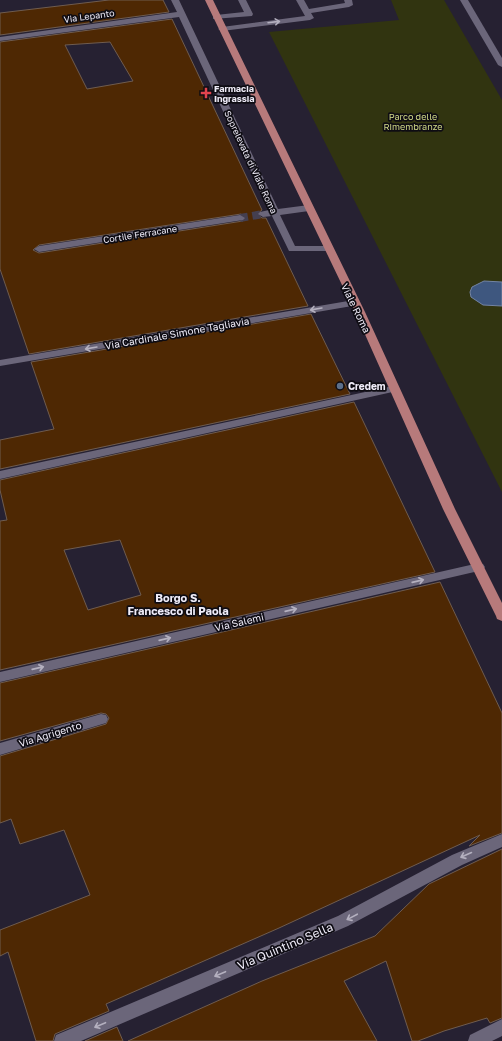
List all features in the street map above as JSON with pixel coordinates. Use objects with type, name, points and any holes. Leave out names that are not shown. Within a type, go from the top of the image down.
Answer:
[{"type":"main road","name":"Viale Roma","points":[[209,0],[216,17],[245,72],[354,302],[449,509],[502,616]]},
{"type":"street","name":"Soprelevata di Viale Roma","points":[[175,0],[292,249],[328,249]]},
{"type":"street","points":[[242,0],[254,24]]},
{"type":"street","points":[[222,28],[310,18],[300,0]]},
{"type":"street","points":[[307,12],[349,5],[348,0]]},
{"type":"street","points":[[464,0],[502,65]]},
{"type":"street","name":"Via Lepanto","points":[[0,39],[181,14]]},
{"type":"street","points":[[216,17],[249,14]]},
{"type":"street","points":[[263,214],[309,208]]},
{"type":"street","name":"Cortile Ferracane","points":[[39,249],[240,218]]},
{"type":"street","name":"Via Cardinale Simone Tagliavia","points":[[0,363],[354,302]]},
{"type":"street","points":[[0,475],[393,389]]},
{"type":"street","name":"Via Salemi","points":[[0,677],[479,568]]},
{"type":"street","name":"Via Agrigento","points":[[0,750],[101,718]]},
{"type":"street","name":"Via Quintino Sella","points":[[62,1041],[343,921],[457,860],[502,840]]},
{"type":"street","points":[[476,1041],[502,1027]]},
{"type":"green space","name":"Parco delle Rimembranze","points":[[391,0],[444,0],[502,100],[502,492],[269,32],[399,20]]},
{"type":"water","points":[[484,281],[502,282],[502,306],[483,305],[471,297],[470,292],[472,287]]},
{"type":"building","points":[[109,0],[163,0],[169,12],[0,35],[0,13]]},
{"type":"building","points":[[172,19],[262,210],[257,214],[262,218],[266,218],[308,306],[29,354],[0,269],[0,42]],"holes":[[[110,42],[133,81],[87,89],[65,45]],[[241,214],[246,218],[243,221],[39,253],[33,250],[39,245]]]},
{"type":"building","points":[[311,314],[350,394],[0,469],[0,440],[54,429],[31,362]]},
{"type":"building","points":[[354,402],[435,572],[0,670],[0,521],[7,520],[0,490],[0,480]],"holes":[[[120,540],[141,595],[88,610],[64,550]]]},
{"type":"building","points":[[440,582],[502,713],[502,833],[469,846],[480,835],[279,928],[106,1004],[109,1011],[55,1034],[53,1041],[36,1041],[8,952],[0,956],[0,930],[90,895],[64,830],[20,844],[11,819],[0,823],[0,756],[106,724],[109,718],[106,714],[101,713],[0,741],[0,683]]},
{"type":"building","points":[[502,849],[502,1018],[490,1023],[487,1018],[444,1031],[418,1041],[412,1041],[386,961],[344,981],[377,1041],[128,1041],[262,981],[375,936],[429,884]]},
{"type":"building","points":[[117,1027],[123,1041],[85,1041]]},
{"type":"tunnel","points":[[240,218],[263,214]]},
{"type":"place","name":"Farmacia Ingrassia","points":[[206,93]]},
{"type":"place","name":"Credem","points":[[340,386]]},
{"type":"district","name":"Borgo S. Francesco di Paola","points":[[178,603]]}]
